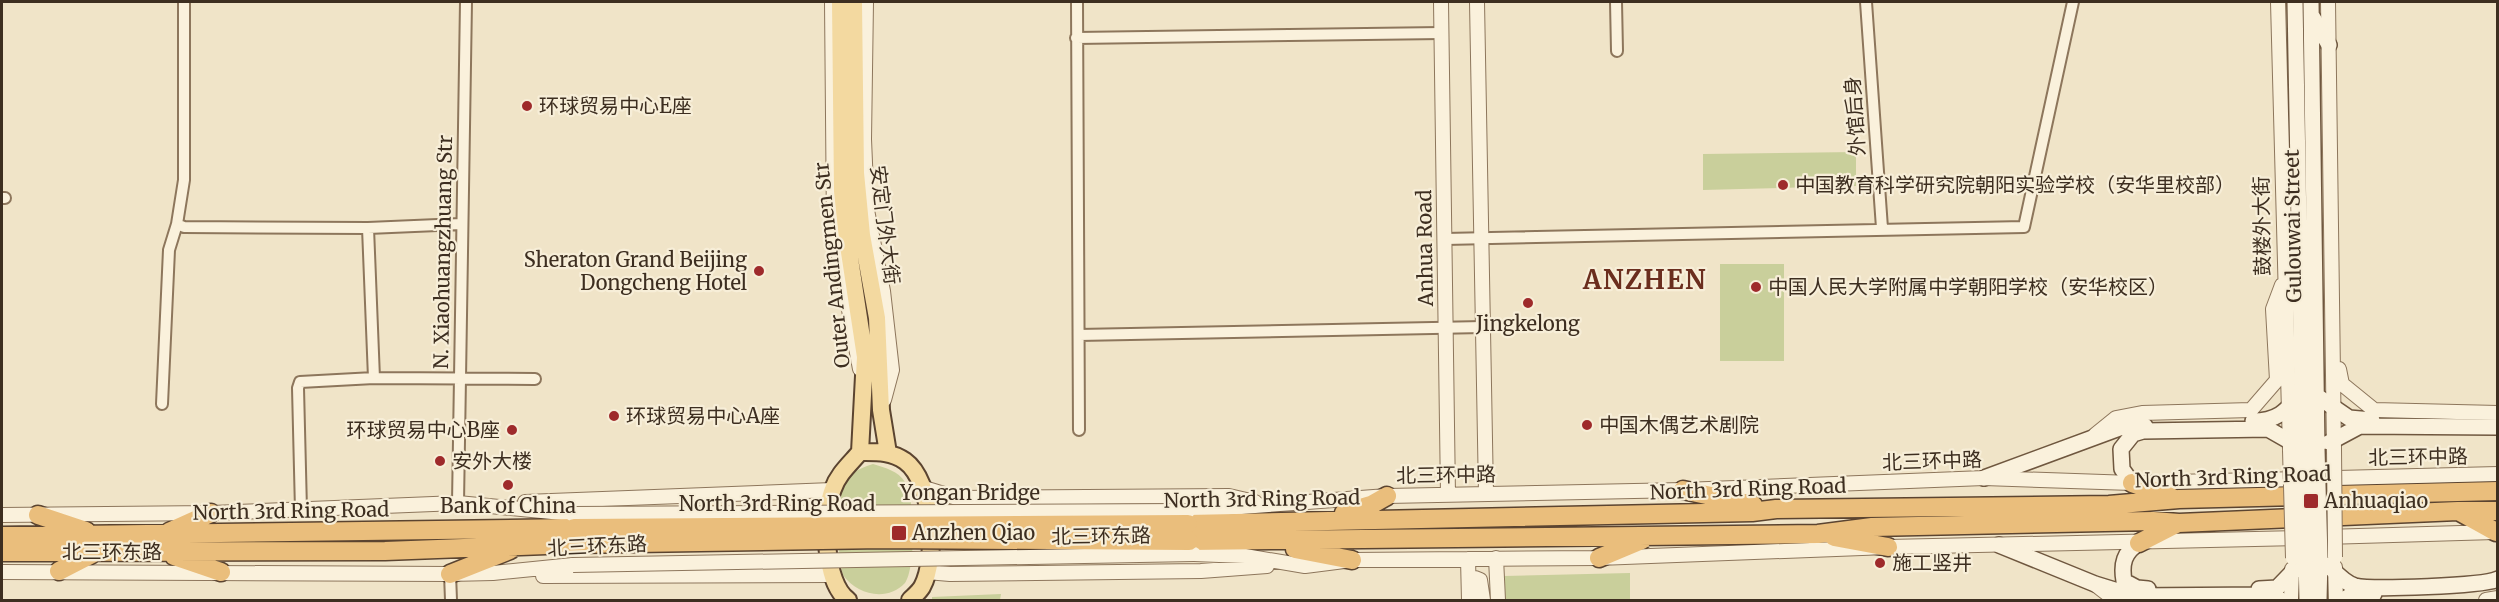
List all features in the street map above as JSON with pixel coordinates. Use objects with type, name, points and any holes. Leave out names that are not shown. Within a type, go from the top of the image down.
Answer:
[{"type":"highway","points":[[2472,491],[2498,476]]},
{"type":"highway","points":[[2132,483],[2179,499]]},
{"type":"highway","points":[[1683,490],[1776,509]]},
{"type":"highway","name":"North 3rd Ring Road","points":[[162,544],[573,529],[882,539],[1190,533],[1314,520],[1741,513],[1776,509],[2109,505],[2179,499],[2498,491]]},
{"type":"highway","points":[[1314,520],[1371,505],[1387,496]]},
{"type":"highway","points":[[2458,511],[2497,532]]},
{"type":"highway","name":"North 3rd Ring Road","points":[[1190,533],[1277,541],[1818,534],[1872,528],[2142,521],[2179,523],[2458,511],[2498,512]]},
{"type":"highway","points":[[162,544],[211,513]]},
{"type":"highway","points":[[38,514],[98,543],[59,571]]},
{"type":"highway","points":[[2139,543],[2179,523]]},
{"type":"highway","name":"North 3rd Ring Road","points":[[2,552],[27,544],[98,543],[385,551],[522,545],[573,529]]},
{"type":"highway","points":[[1818,534],[1888,547]]},
{"type":"highway","points":[[1599,558],[1652,535]]},
{"type":"highway","points":[[2,536],[27,544]]},
{"type":"highway","points":[[1277,541],[1295,549],[1352,560]]},
{"type":"highway","points":[[162,544],[221,572]]},
{"type":"highway","points":[[450,574],[522,545]]},
{"type":"main road","name":"Outer Andingmen Str","points":[[840,2],[843,191],[847,239],[864,348],[860,452]]},
{"type":"main road","name":"安定门外大街","points":[[854,2],[856,173],[862,235],[877,318],[881,410],[888,453]]},
{"type":"main road","name":"鼓楼外大街","points":[[2295,2],[2309,395]]},
{"type":"main road","name":"Gulouwai Street","points":[[2306,558],[2300,448],[2309,395],[2312,8]]},
{"type":"main road","points":[[2312,8],[2329,45]]},
{"type":"main road","points":[[1984,478],[2125,426],[2270,421],[2309,395],[2349,418],[2360,420],[2498,419]]},
{"type":"main road","points":[[2132,483],[2122,469],[2121,449],[2133,434],[2143,431],[2268,429],[2300,448],[2334,446],[2345,432],[2360,426],[2498,427]]},
{"type":"main road","points":[[848,600],[831,575],[828,512],[832,490],[842,472],[860,452],[888,453],[905,461],[924,488],[928,507],[927,572],[922,587],[910,600]]},
{"type":"main road","points":[[2139,543],[2128,549],[2122,570],[2124,581],[2137,588],[2277,588],[2306,558]]},
{"type":"main road","points":[[1999,545],[2095,584],[2134,596],[2265,595],[2281,600]]},
{"type":"main road","points":[[2306,558],[2336,564],[2345,581],[2363,587],[2468,584],[2498,579]]},
{"type":"main road","points":[[2306,558],[2307,600]]},
{"type":"main road","points":[[2306,558],[2319,600]]},
{"type":"main road","points":[[2343,600],[2364,594],[2478,593],[2498,590]]},
{"type":"street","points":[[162,404],[169,250],[177,224],[183,180],[184,2]]},
{"type":"street","name":"N. Xiaohuangzhuang Str","points":[[458,502],[466,2]]},
{"type":"street","points":[[831,2],[834,229],[864,388]]},
{"type":"street","points":[[866,2],[864,139],[867,210],[883,291],[892,370],[881,410]]},
{"type":"street","points":[[1077,2],[1079,430]]},
{"type":"street","name":"Anhua Road","points":[[1441,2],[1448,495]]},
{"type":"street","points":[[1477,2],[1486,494]]},
{"type":"street","points":[[1616,2],[1617,51]]},
{"type":"street","name":"外馆后身","points":[[1866,2],[1882,228]]},
{"type":"street","points":[[1444,239],[1882,228],[2024,227],[2073,2]]},
{"type":"street","name":"鼓楼外大街","points":[[2278,2],[2289,408],[2300,448],[2306,558]]},
{"type":"street","points":[[2328,2],[2336,600]]},
{"type":"street","points":[[1076,38],[1442,33]]},
{"type":"street","points":[[177,224],[184,226],[368,228],[461,224]]},
{"type":"street","points":[[368,228],[374,378]]},
{"type":"street","points":[[2087,441],[2116,418],[2142,413],[2251,410],[2277,380],[2273,309],[2284,278]]},
{"type":"street","points":[[2331,279],[2337,301],[2340,380],[2371,408],[2378,411],[2498,413]]},
{"type":"street","points":[[1078,335],[1483,327]]},
{"type":"street","points":[[300,510],[298,388],[300,382],[374,378],[535,379]]},
{"type":"street","name":"北三环中路","points":[[1190,533],[1269,505],[1387,496],[1683,490],[1984,478],[2132,483],[2498,476]]},
{"type":"street","points":[[924,488],[957,498],[1229,496],[1269,505]]},
{"type":"street","points":[[474,504],[832,490]]},
{"type":"street","name":"北三环东路","points":[[2,515],[211,513],[458,502],[573,529]]},
{"type":"street","name":"Yongan Bridge","points":[[573,529],[1190,533]]},
{"type":"street","points":[[927,572],[950,574],[1201,571],[1239,566],[1305,566],[1352,560],[1599,558],[1888,547],[2139,543],[2497,532]]},
{"type":"street","points":[[1190,533],[1245,556],[1305,566]]},
{"type":"street","name":"北三环东路","points":[[2,572],[493,573],[573,565],[1190,533]]},
{"type":"street","points":[[1497,558],[1498,600]]},
{"type":"street","points":[[1464,559],[1469,584],[1469,600]]},
{"type":"street","points":[[1460,600],[1464,559]]},
{"type":"street","points":[[493,573],[546,576],[831,575]]},
{"type":"street","points":[[2291,573],[2291,600]]},
{"type":"street","points":[[450,574],[451,600]]},
{"type":"street","points":[[1469,584],[1475,578],[1480,580],[1483,595]]},
{"type":"street","points":[[2095,584],[2114,598],[2132,600]]},
{"type":"street","points":[[2486,600],[2498,598]]},
{"type":"street","points":[[2193,600],[2251,600]]},
{"type":"green space","points":[[1856,152],[1856,186],[1703,190],[1703,154]]},
{"type":"green space","points":[[1720,264],[1784,264],[1784,361],[1720,361]]},
{"type":"green space","points":[[873,464],[895,473],[905,482],[911,502],[913,532],[911,563],[905,583],[890,593],[881,594],[864,591],[849,582],[843,575],[839,548],[837,508],[840,489],[851,475]]},
{"type":"green space","points":[[1630,573],[1630,600],[1505,600],[1504,576]]},
{"type":"green space","points":[[1001,594],[1000,600],[932,600],[932,597]]},
{"type":"place","name":"环球贸易中心E座","points":[[527,106]]},
{"type":"place","name":"中国教育科学研究院朝阳实验学校（安华里校部）","points":[[1783,185]]},
{"type":"place","name":"Sheraton Grand Beijing Dongcheng Hotel","points":[[759,271]]},
{"type":"place","name":"中国人民大学附属中学朝阳学校（安华校区）","points":[[1756,287]]},
{"type":"place","name":"Jingkelong","points":[[1528,303]]},
{"type":"place","name":"环球贸易中心A座","points":[[614,416]]},
{"type":"place","name":"中国木偶艺术剧院","points":[[1587,425]]},
{"type":"place","name":"环球贸易中心B座","points":[[512,430]]},
{"type":"place","name":"安外大楼","points":[[440,461]]},
{"type":"place","name":"Bank of China","points":[[508,485]]},
{"type":"place","name":"Anhuaqiao","points":[[2311,501]]},
{"type":"place","name":"Anzhen Qiao","points":[[899,533]]},
{"type":"place","name":"施工竖井","points":[[1880,563]]},
{"type":"district","name":"ANZHEN","points":[[1645,280]]}]
